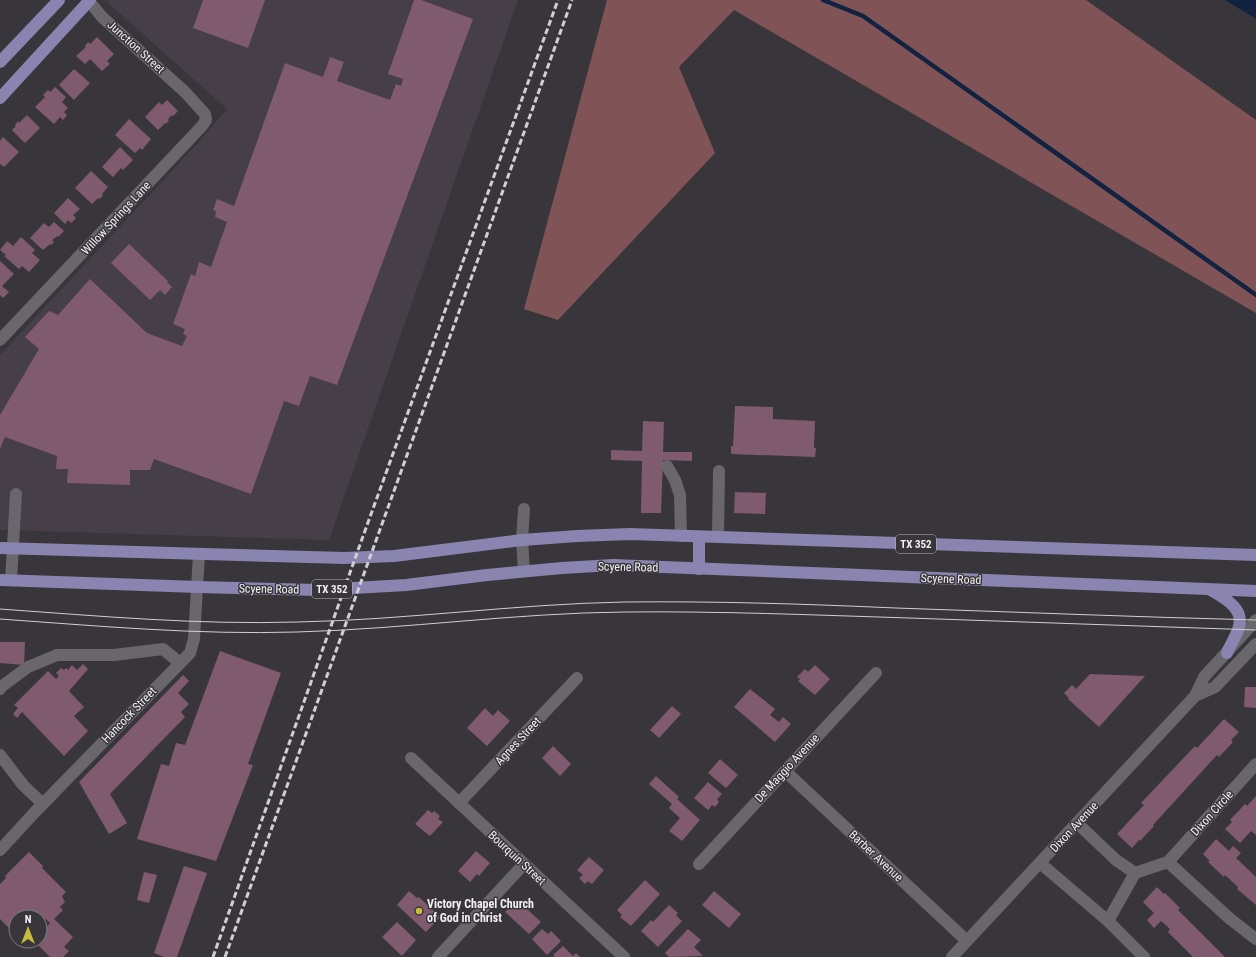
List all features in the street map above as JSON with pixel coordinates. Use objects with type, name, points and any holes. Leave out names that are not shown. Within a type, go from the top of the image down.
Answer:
[{"type":"main road","points":[[0,62],[59,0]]},
{"type":"main road","points":[[0,98],[89,0]]},
{"type":"main road","name":"TX 352","points":[[0,548],[344,558],[386,556],[522,540],[630,534],[1256,555]]},
{"type":"main road","points":[[699,537],[699,569]]},
{"type":"main road","name":"Scyene Road","points":[[6,580],[319,590],[406,585],[524,571],[614,565],[1256,591]]},
{"type":"main road","points":[[1210,589],[1229,600],[1239,614],[1240,620],[1238,630],[1227,653]]},
{"type":"street","name":"Junction Street","points":[[89,0],[102,17],[186,92]]},
{"type":"street","name":"Willow Springs Lane","points":[[0,340],[202,126],[206,120],[205,114],[186,92]]},
{"type":"street","points":[[667,466],[675,480],[680,495],[681,536]]},
{"type":"street","points":[[718,537],[719,471]]},
{"type":"street","points":[[6,580],[13,548],[16,494]]},
{"type":"street","points":[[524,509],[522,540],[524,571]]},
{"type":"street","name":"Hancock Street","points":[[0,850],[190,653],[194,639],[199,554]]},
{"type":"street","name":"Dixon Avenue","points":[[952,957],[1195,696],[1204,677],[1256,620]]},
{"type":"street","name":"Dixon Avenue","points":[[1195,696],[1215,687],[1256,644]]},
{"type":"street","points":[[0,688],[28,667],[57,655],[114,655],[163,649],[180,663]]},
{"type":"street","name":"De Maggio Avenue","points":[[699,864],[876,673]]},
{"type":"street","name":"Agnes Street","points":[[459,804],[577,678]]},
{"type":"street","points":[[0,755],[23,785],[43,804]]},
{"type":"street","name":"Bourquin Street","points":[[411,758],[624,957]]},
{"type":"street","name":"Dixon Circle","points":[[1168,862],[1256,764]]},
{"type":"street","name":"Barber Avenue","points":[[785,771],[967,941]]},
{"type":"street","points":[[1077,823],[1116,860],[1135,872]]},
{"type":"street","points":[[1108,921],[1135,872],[1168,862],[1229,918],[1256,939]]},
{"type":"street","points":[[1040,863],[1108,921],[1144,957]]},
{"type":"street","points":[[438,957],[524,864]]},
{"type":"shaded area","points":[[109,0],[518,0],[329,540],[0,530],[0,355],[198,143],[227,109],[107,2]]},
{"type":"shaded area","points":[[607,0],[1086,0],[1256,120],[1256,313],[734,10],[679,67],[715,153],[558,320],[524,309]]},
{"type":"water","points":[[1225,0],[1256,0],[1256,19],[1253,17]]},
{"type":"building","points":[[203,0],[265,0],[248,48],[193,28]]},
{"type":"building","points":[[414,0],[421,0],[473,19],[337,385],[310,376],[299,406],[284,401],[251,494],[154,459],[150,470],[130,470],[130,485],[67,483],[68,469],[56,469],[57,456],[5,437],[0,449],[0,415],[39,349],[25,337],[49,311],[58,315],[90,279],[147,333],[182,346],[187,336],[183,334],[185,329],[173,324],[191,274],[195,276],[199,262],[211,267],[227,222],[215,217],[216,211],[213,210],[217,199],[234,206],[285,63],[323,77],[330,57],[344,62],[337,81],[390,100],[396,84],[401,86],[403,79],[388,74]]},
{"type":"building","points":[[97,37],[114,54],[107,61],[110,64],[102,71],[90,59],[85,64],[76,56],[86,47],[85,46],[88,42],[90,44]]},
{"type":"building","points":[[74,69],[90,83],[74,100],[59,85]]},
{"type":"building","points":[[55,87],[66,97],[62,102],[68,108],[64,112],[67,115],[63,120],[60,117],[54,124],[35,107],[45,97],[43,95],[48,90],[50,92]]},
{"type":"building","points":[[167,100],[178,111],[173,116],[172,115],[166,124],[165,123],[158,130],[145,117],[159,102],[162,105]]},
{"type":"building","points":[[27,115],[40,128],[25,143],[12,130],[18,121],[19,123]]},
{"type":"building","points":[[129,119],[151,139],[142,150],[140,148],[135,153],[115,135]]},
{"type":"building","points":[[3,137],[19,152],[4,167],[0,164],[0,141]]},
{"type":"building","points":[[120,147],[133,160],[123,170],[121,168],[113,177],[102,167]]},
{"type":"building","points":[[91,171],[108,187],[100,199],[98,198],[92,204],[75,188]]},
{"type":"building","points":[[68,198],[80,209],[73,215],[76,218],[71,223],[68,220],[65,224],[54,213]]},
{"type":"building","points":[[54,222],[64,231],[52,240],[54,242],[51,245],[50,244],[43,250],[30,238],[44,223],[49,227]]},
{"type":"building","points":[[21,237],[35,250],[32,253],[40,260],[29,272],[22,266],[19,269],[4,256],[6,255],[0,250],[7,241],[13,246]]},
{"type":"building","points":[[129,244],[168,281],[167,282],[172,287],[165,295],[160,290],[150,300],[111,263]]},
{"type":"building","points":[[0,261],[14,274],[2,286],[9,292],[3,298],[0,295]]},
{"type":"building","points":[[735,406],[773,407],[773,419],[815,421],[815,457],[731,454],[731,446],[733,446]]},
{"type":"building","points":[[643,421],[664,422],[663,452],[692,452],[692,461],[663,460],[661,513],[641,513],[642,461],[611,460],[611,450],[642,451]]},
{"type":"building","points":[[735,492],[766,493],[765,514],[734,513]]},
{"type":"building","points":[[0,642],[25,642],[24,665],[0,663]]},
{"type":"building","points":[[220,651],[281,673],[248,764],[253,765],[216,861],[137,839],[161,764],[169,766],[176,743],[185,745]]},
{"type":"building","points":[[83,664],[88,669],[69,691],[84,707],[74,716],[88,731],[64,756],[22,712],[17,718],[13,714],[18,708],[14,705],[48,671],[56,679],[59,676],[56,673],[61,668],[64,670],[66,668],[68,670],[72,665],[77,670]]},
{"type":"building","points":[[815,665],[830,679],[815,695],[798,681],[800,679],[797,677],[805,669],[808,672]]},
{"type":"building","points":[[1090,674],[1145,676],[1099,727],[1068,699],[1069,698],[1064,693],[1072,685],[1076,689]]},
{"type":"building","points":[[183,675],[189,681],[178,693],[189,704],[181,712],[185,717],[110,794],[127,823],[109,834],[79,782]]},
{"type":"building","points":[[1245,687],[1256,687],[1256,708],[1244,707]]},
{"type":"building","points":[[750,689],[775,709],[770,715],[779,722],[783,717],[791,724],[775,742],[734,707]]},
{"type":"building","points":[[672,706],[681,714],[659,738],[650,730]]},
{"type":"building","points":[[485,708],[493,716],[498,710],[510,721],[487,746],[467,728]]},
{"type":"building","points":[[1224,719],[1239,732],[1231,740],[1233,742],[1219,757],[1217,755],[1153,825],[1154,826],[1132,848],[1117,834],[1144,805],[1141,803],[1195,746],[1197,748]]},
{"type":"building","points":[[553,746],[571,764],[560,776],[542,758]]},
{"type":"building","points":[[720,759],[738,775],[726,788],[708,773]]},
{"type":"building","points":[[656,776],[679,797],[677,799],[700,820],[682,841],[669,831],[680,818],[669,808],[672,804],[649,784]]},
{"type":"building","points":[[708,782],[722,794],[717,799],[719,802],[715,807],[712,805],[708,810],[694,798]]},
{"type":"building","points":[[1256,796],[1256,835],[1251,831],[1240,843],[1225,829],[1232,822],[1230,820],[1245,804],[1247,806]]},
{"type":"building","points":[[428,810],[432,813],[434,811],[440,816],[438,819],[443,822],[430,836],[415,824]]},
{"type":"building","points":[[1216,839],[1229,851],[1233,846],[1241,853],[1236,858],[1256,877],[1256,905],[1237,889],[1238,887],[1225,875],[1224,877],[1208,862],[1210,861],[1203,854]]},
{"type":"building","points":[[476,851],[490,863],[479,876],[477,874],[470,882],[458,871]]},
{"type":"building","points":[[29,852],[43,866],[42,868],[66,892],[62,896],[65,902],[60,907],[63,910],[54,919],[73,937],[64,947],[69,951],[63,957],[50,957],[42,949],[48,949],[48,925],[50,923],[48,921],[48,909],[8,909],[8,927],[0,919],[0,884],[6,878],[5,876]]},
{"type":"building","points":[[589,857],[604,870],[592,884],[588,881],[585,884],[579,878],[583,875],[577,870]]},
{"type":"building","points":[[184,866],[207,873],[177,957],[164,957],[154,953]]},
{"type":"building","points":[[144,872],[157,875],[149,903],[137,900]]},
{"type":"building","points":[[645,880],[660,894],[631,926],[620,917],[622,915],[617,910]]},
{"type":"building","points":[[1157,887],[1180,908],[1178,910],[1225,957],[1193,957],[1168,932],[1170,929],[1161,921],[1154,928],[1147,920],[1154,913],[1143,902]]},
{"type":"building","name":"Victory Chapel Church of God in Christ","points":[[409,891],[417,898],[419,897],[440,917],[426,932],[397,905]]},
{"type":"building","points":[[714,891],[741,914],[729,928],[702,905]]},
{"type":"building","points":[[517,900],[541,922],[529,934],[505,912]]},
{"type":"building","points":[[669,905],[678,913],[676,915],[682,921],[658,947],[641,931],[651,920],[653,922]]},
{"type":"building","points":[[397,922],[416,940],[402,956],[382,937]]},
{"type":"building","points":[[542,929],[548,934],[551,931],[561,941],[547,955],[532,939]]},
{"type":"building","points":[[688,929],[701,940],[694,947],[703,956],[669,957],[665,953]]},
{"type":"building","points":[[563,946],[573,956],[576,953],[580,957],[555,957],[553,955]]},
{"type":"waterway","points":[[823,0],[863,16],[1256,295]]},
{"type":"tram line","points":[[0,609],[185,621],[260,623],[338,621],[583,603],[692,602],[794,604],[1256,620]]},
{"type":"tram line","points":[[0,619],[185,631],[260,633],[379,628],[583,613],[695,612],[1256,630]]},
{"type":"railway","points":[[213,957],[362,539],[558,0]]},
{"type":"railway","points":[[225,957],[572,0]]},
{"type":"place","name":"Victory Chapel Church of God in Christ","points":[[419,911]]}]
